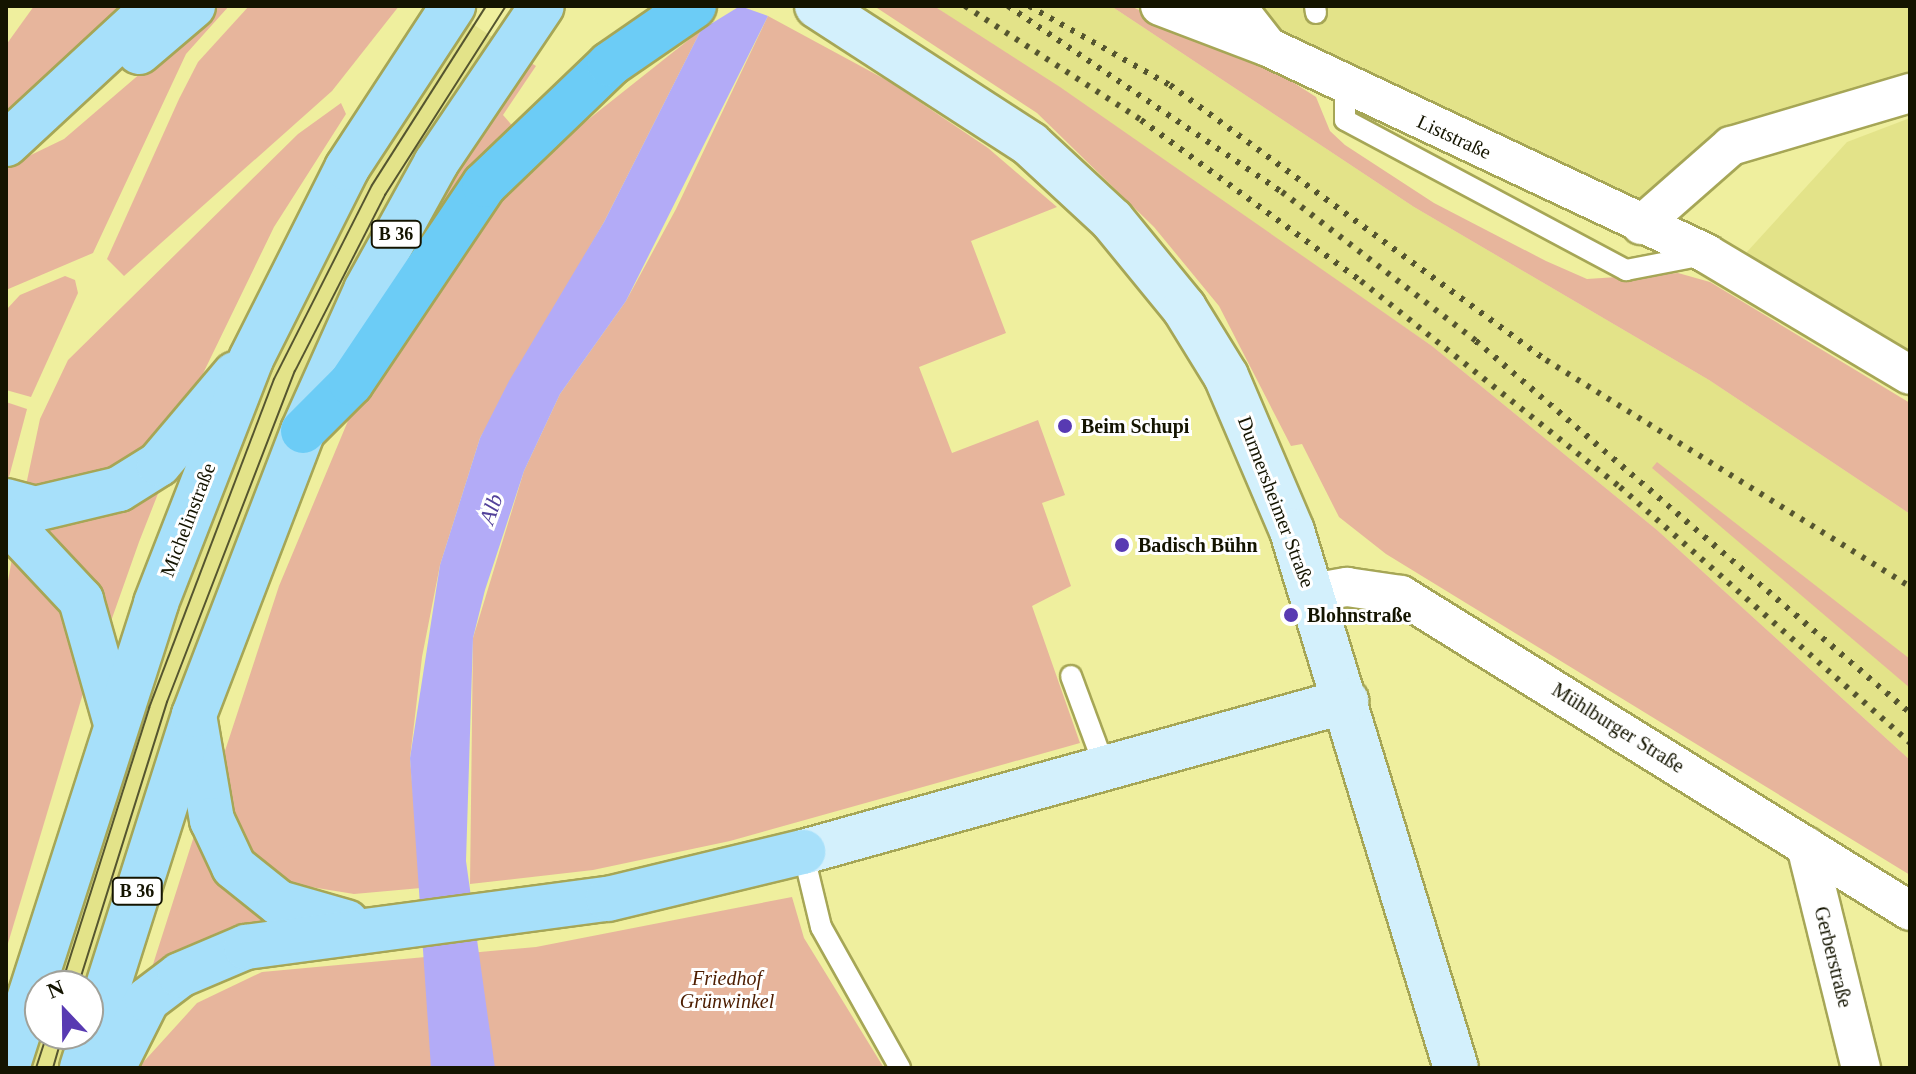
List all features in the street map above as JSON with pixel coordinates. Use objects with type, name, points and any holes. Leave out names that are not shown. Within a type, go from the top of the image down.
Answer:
[{"type":"highway","points":[[303,431],[351,383],[410,290],[484,185],[546,120],[694,6]]},
{"type":"main road","points":[[20,133],[155,6]]},
{"type":"main road","points":[[20,133],[126,63],[193,6]]},
{"type":"main road","name":"B 36","points":[[82,1068],[194,715],[303,431],[373,277],[510,49],[542,6]]},
{"type":"main road","name":"Michelinstraße","points":[[7,1068],[116,724],[251,359],[347,168],[452,8]]},
{"type":"main road","points":[[6,501],[35,509],[74,505],[159,464],[201,406],[251,359]]},
{"type":"main road","points":[[6,520],[57,567],[93,632],[116,724]]},
{"type":"main road","points":[[194,715],[224,852],[262,894],[298,924]]},
{"type":"main road","points":[[113,1068],[147,1000],[180,975],[298,924],[388,928],[608,899],[803,852]]},
{"type":"street","name":"Durmersheimer Straße","points":[[817,6],[1030,144],[1112,220],[1184,308],[1263,454],[1346,701],[1456,1068]]},
{"type":"street","name":"Liststraße","points":[[1160,6],[1268,47],[1707,254],[1910,375]]},
{"type":"street","name":"Liststraße","points":[[1236,6],[1268,47]]},
{"type":"street","points":[[1641,225],[1731,146],[1910,93]]},
{"type":"street","name":"Mühlburger Straße","points":[[1312,593],[1347,587],[1401,595],[1910,911]]},
{"type":"street","points":[[803,852],[1346,701]]},
{"type":"street","name":"Gerberstraße","points":[[1806,846],[1861,1068]]},
{"type":"lane","points":[[1345,85],[1345,120],[1626,270],[1707,254]]},
{"type":"lane","points":[[1071,676],[1105,768]]},
{"type":"lane","points":[[803,852],[821,927],[900,1068]]},
{"type":"shaded area","points":[[934,6],[1111,6],[1414,207],[1709,380],[1910,514],[1910,760],[1657,530],[1432,346]]},
{"type":"shaded area","points":[[1249,6],[1910,6],[1910,76],[1646,207],[1282,32]]},
{"type":"shaded area","points":[[465,19],[494,38],[403,181],[317,345],[226,567],[93,970],[57,970],[144,696],[238,440],[337,231]]},
{"type":"shaded area","points":[[1910,118],[1910,352],[1746,253],[1847,142]]},
{"type":"shaded area","points":[[33,1050],[68,1050],[62,1068],[26,1068]]},
{"type":"green space","points":[[34,6],[138,6],[6,118],[6,45]]},
{"type":"green space","points":[[219,6],[229,6],[186,54],[93,253],[6,290],[6,167],[64,139]]},
{"type":"green space","points":[[249,6],[399,6],[332,91],[124,276],[107,259],[179,99],[198,62]]},
{"type":"green space","points":[[874,6],[934,6],[1060,87],[1432,346],[1657,530],[1910,760],[1910,875],[1386,554],[1339,517],[1302,444],[1291,446],[1219,306],[1154,227],[1037,113]]},
{"type":"green space","points":[[1111,6],[1130,6],[1266,65],[1316,97],[1330,131],[1345,145],[1434,203],[1546,261],[1587,279],[1678,273],[1710,282],[1910,403],[1910,514],[1709,380],[1414,207]]},
{"type":"green space","points":[[768,16],[890,82],[988,148],[1057,207],[971,241],[1006,333],[919,367],[952,453],[1038,420],[1065,495],[1042,503],[1071,586],[1032,606],[1080,743],[730,841],[593,870],[470,884],[473,638],[524,471],[560,394],[626,301],[676,209]]},
{"type":"green space","points":[[701,30],[604,222],[480,438],[440,565],[422,657],[410,758],[421,888],[354,894],[280,882],[236,843],[221,763],[279,586],[355,404],[496,207],[541,157]]},
{"type":"green space","points":[[525,59],[536,66],[503,115],[516,130],[409,256]]},
{"type":"green space","points":[[341,103],[346,114],[274,227],[180,421],[118,475],[25,490],[40,419],[68,360],[298,134]]},
{"type":"green space","points":[[65,276],[75,280],[78,293],[31,397],[6,390],[6,310],[20,295]]},
{"type":"green space","points":[[6,402],[27,409],[9,477],[6,477]]},
{"type":"green space","points":[[1657,462],[1910,659],[1910,688],[1652,468]]},
{"type":"green space","points":[[161,486],[139,542],[110,624],[31,518]]},
{"type":"green space","points":[[13,553],[58,592],[87,680],[6,950],[6,592]]},
{"type":"green space","points":[[194,836],[221,882],[273,921],[148,980]]},
{"type":"green space","name":"Friedhof Grünwinkel","points":[[792,897],[804,938],[884,1068],[138,1068],[197,1003],[262,972],[536,947]]},
{"type":"water","name":"Alb","points":[[740,6],[768,16],[626,301],[560,394],[524,471],[485,590],[473,638],[466,861],[495,1068],[431,1068],[410,758],[440,565],[480,438],[509,381],[604,222],[701,30]]},
{"type":"tram line","points":[[66,970],[149,708],[274,379],[372,185],[486,6]]},
{"type":"tram line","points":[[83,970],[167,702],[295,371],[385,195],[506,6]]},
{"type":"tram line","points":[[36,1068],[42,1050]]},
{"type":"tram line","points":[[53,1068],[58,1050]]},
{"type":"railway","points":[[965,6],[1141,120],[1361,281],[1620,487],[1910,743]]},
{"type":"railway","points":[[1008,6],[1282,192],[1476,341],[1910,713]]},
{"type":"railway","points":[[1029,6],[1170,85],[1546,360],[1910,587]]},
{"type":"place","name":"Beim Schupi","points":[[1065,426]]},
{"type":"place","name":"Badisch Bühn","points":[[1122,545]]},
{"type":"place","name":"Blohnstraße","points":[[1291,615]]}]
